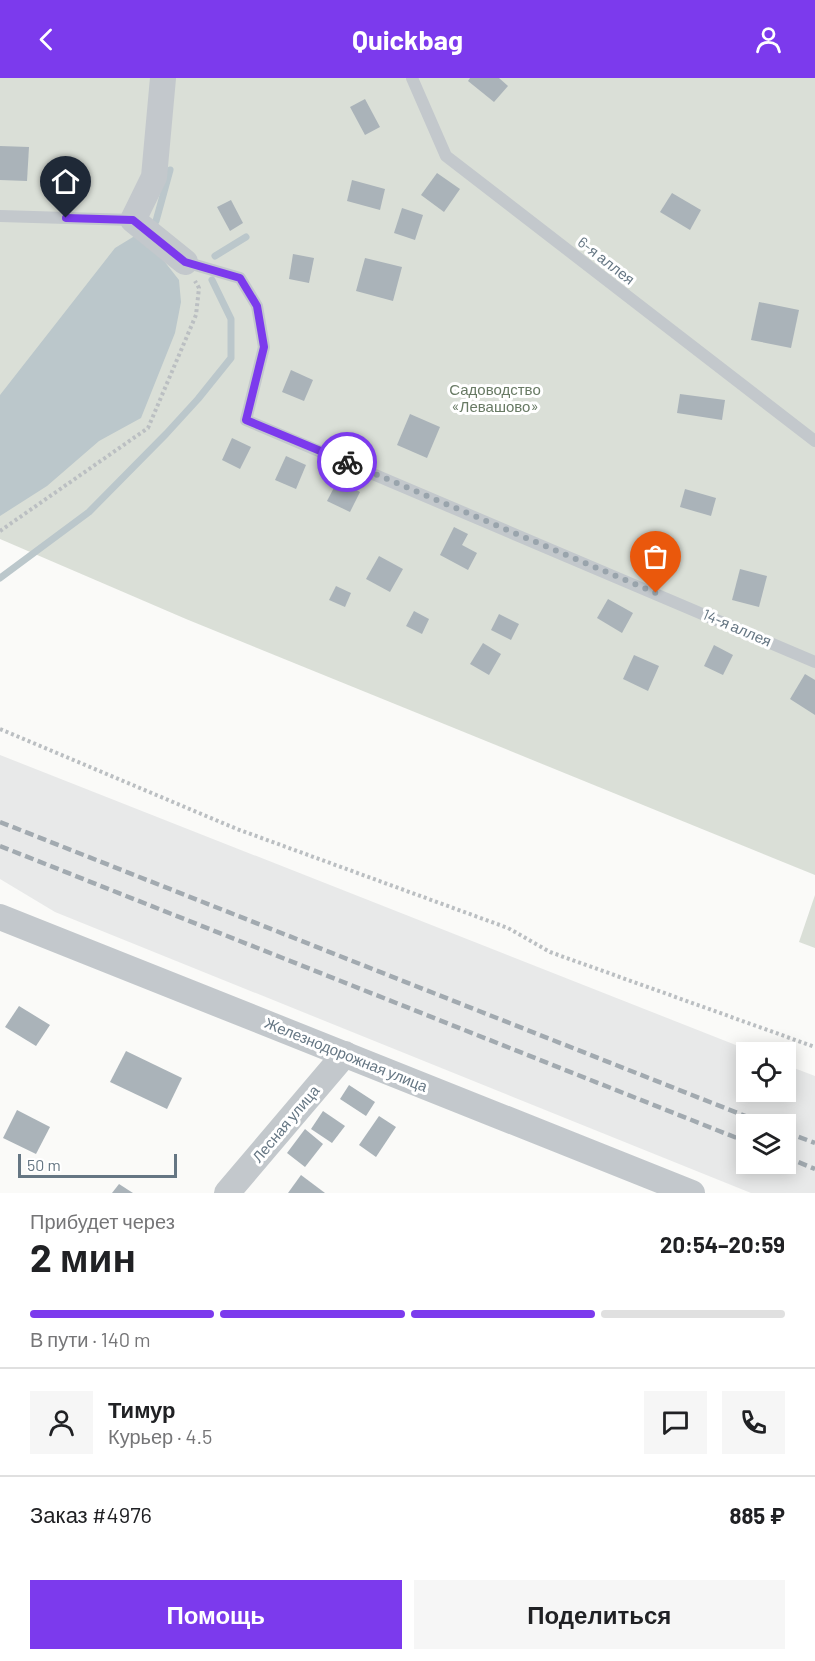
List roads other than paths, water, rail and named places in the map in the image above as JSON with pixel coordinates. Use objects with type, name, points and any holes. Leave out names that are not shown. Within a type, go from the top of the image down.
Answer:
[{"type":"street","points":[[133,220],[154,177],[163,78]]},
{"type":"street","name":"14-я аллея","points":[[133,220],[185,262]]},
{"type":"street","name":"Железнодорожная улица","points":[[0,917],[692,1193]]},
{"type":"street","name":"Лесная улица","points":[[227,1193],[345,1054]]},
{"type":"lane","name":"6-я аллея","points":[[412,78],[446,156],[815,441]]},
{"type":"lane","points":[[0,216],[133,220]]},
{"type":"lane","name":"14-я аллея","points":[[185,262],[240,278],[257,306],[264,347],[246,420],[815,662]]},
{"type":"waterway","points":[[156,221],[170,170]]},
{"type":"waterway","points":[[215,256],[246,237]]},
{"type":"waterway","points":[[0,578],[89,512],[166,434],[231,358],[231,319],[212,280]]},
{"type":"railway","points":[[0,822],[740,1114]]},
{"type":"railway","points":[[0,846],[736,1138]]},
{"type":"railway","points":[[796,1136],[815,1143]]},
{"type":"railway","points":[[796,1161],[815,1169]]},
{"type":"park label","name":"Садоводство «Левашово»","points":[[495,398]]}]
